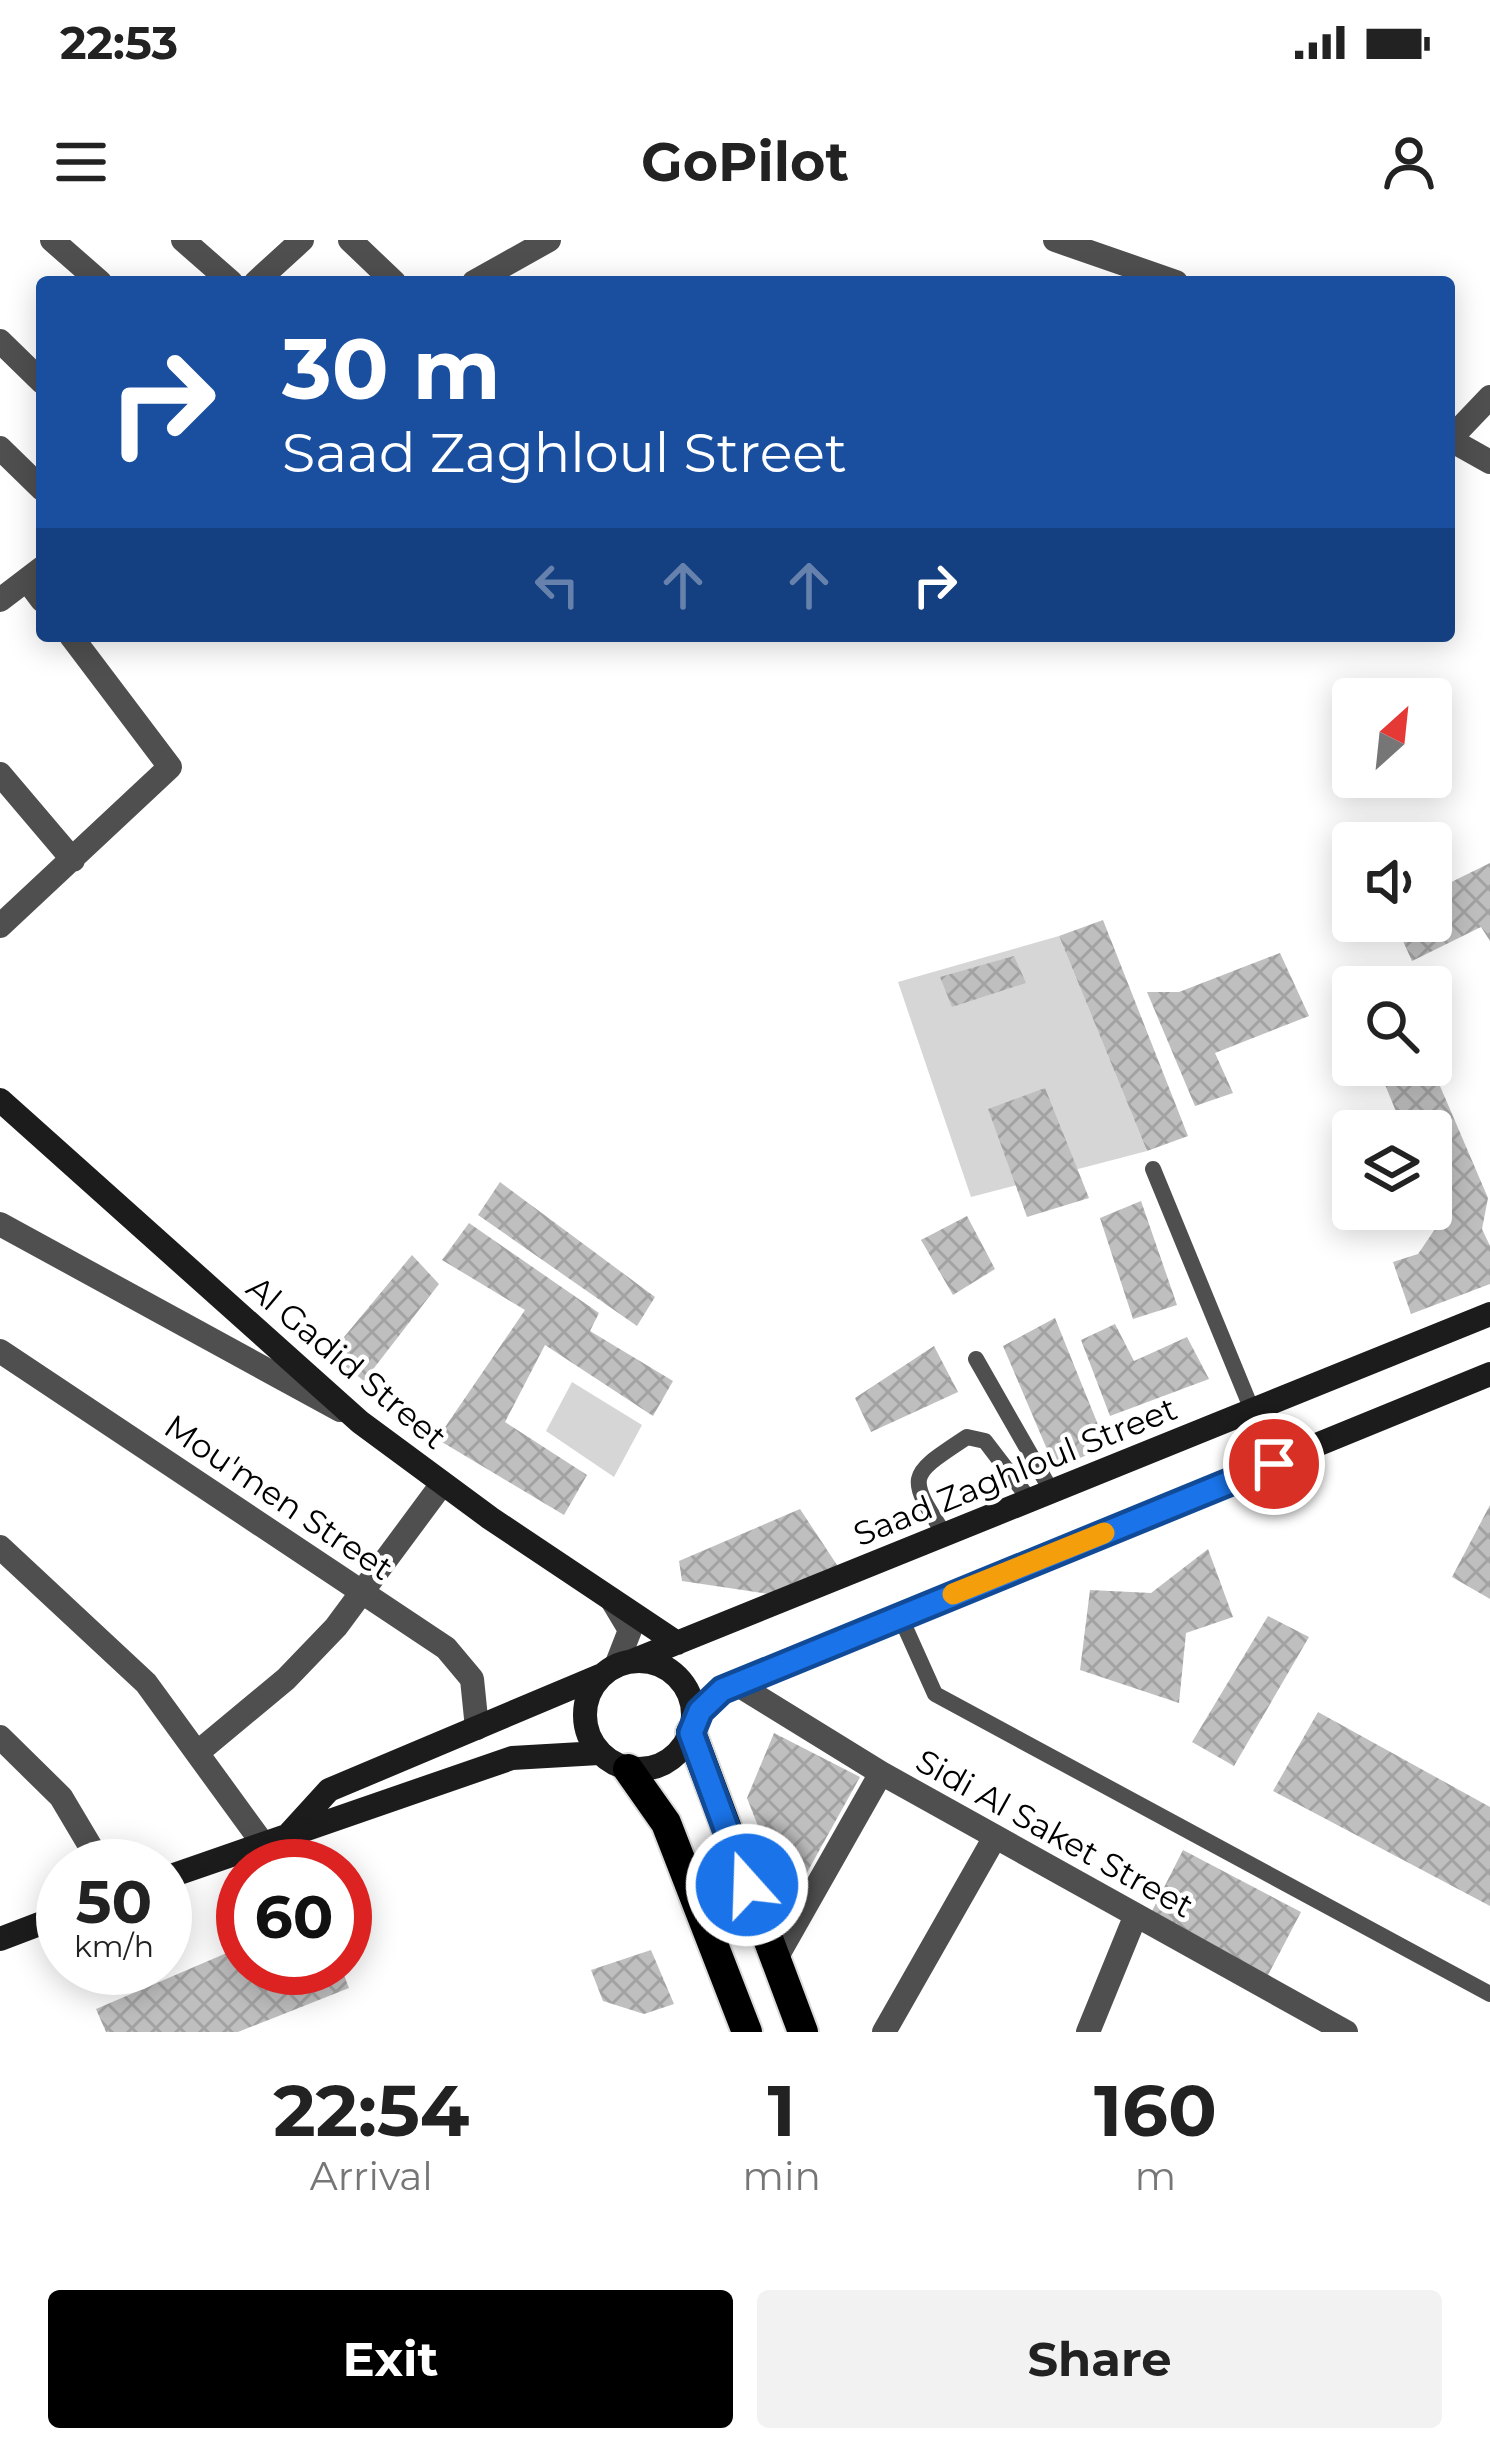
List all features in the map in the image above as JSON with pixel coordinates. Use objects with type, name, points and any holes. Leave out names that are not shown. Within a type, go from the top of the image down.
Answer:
[{"type":"main road","name":"Al Gadid Street","points":[[0,1100],[360,1421],[442,1484],[677,1643]]},
{"type":"main road","name":"Saad Zaghloul Street","points":[[277,1839],[329,1790],[617,1667],[1490,1314]]},
{"type":"main road","points":[[803,2032],[692,1728],[683,1683],[660,1665],[617,1667],[585,1704],[589,1738],[599,1753],[628,1768],[644,1770],[673,1759],[692,1728],[710,1700],[735,1683],[1490,1374]]},
{"type":"main road","points":[[1252,1410],[1274,1464]]},
{"type":"main road","name":"Saad Zaghloul Street","points":[[281,1839],[512,1758],[599,1753]]},
{"type":"main road","points":[[628,1768],[666,1822],[747,2032]]},
{"type":"main road","points":[[0,1939],[36,1925]]},
{"type":"street","points":[[52,240],[93,276]]},
{"type":"street","points":[[183,240],[224,276]]},
{"type":"street","points":[[263,276],[302,240]]},
{"type":"street","points":[[350,240],[388,276]]},
{"type":"street","points":[[482,276],[511,249],[549,240]]},
{"type":"street","points":[[1055,240],[1159,276]]},
{"type":"street","points":[[0,341],[36,376]]},
{"type":"street","points":[[1455,433],[1490,397]]},
{"type":"street","points":[[1455,442],[1490,462]]},
{"type":"street","points":[[0,448],[36,484]]},
{"type":"street","points":[[0,600],[36,583]]},
{"type":"street","points":[[0,926],[170,767],[76,642]]},
{"type":"street","points":[[0,774],[73,860]]},
{"type":"street","points":[[0,1224],[360,1421]]},
{"type":"street","name":"Mou'men Street","points":[[0,1351],[457,1657],[477,1695],[477,1728]]},
{"type":"street","points":[[197,1754],[286,1679],[364,1593],[442,1484]]},
{"type":"street","points":[[0,1547],[133,1670],[197,1754],[273,1839]]},
{"type":"street","points":[[610,1598],[630,1630],[617,1667]]},
{"type":"street","name":"Sidi Al Saket Street","points":[[735,1683],[881,1773],[1346,2032]]},
{"type":"street","points":[[0,1737],[61,1797],[87,1839]]},
{"type":"street","points":[[775,1960],[881,1773]]},
{"type":"street","points":[[884,2032],[995,1837]]},
{"type":"street","points":[[1088,2032],[1135,1918]]},
{"type":"lane","points":[[1153,1169],[1252,1410]]},
{"type":"lane","points":[[976,1359],[1041,1496]]},
{"type":"lane","points":[[945,1535],[916,1492],[915,1478],[922,1466],[967,1437],[985,1441],[1041,1496]]},
{"type":"lane","points":[[900,1616],[935,1694],[1490,1994]]},
{"type":"shaded area","points":[[1059,936],[1147,1151],[971,1197],[898,982]]},
{"type":"shaded area","points":[[572,1382],[642,1425],[614,1477],[546,1431]]},
{"type":"building","points":[[1490,863],[1490,941],[1481,927],[1452,941],[1452,882]]},
{"type":"building","points":[[1103,920],[1188,1136],[1147,1151],[1059,936]]},
{"type":"building","points":[[1403,942],[1451,942],[1412,961]]},
{"type":"building","points":[[1280,953],[1309,1016],[1215,1053],[1233,1093],[1195,1106],[1147,992],[1179,992]]},
{"type":"building","points":[[1014,956],[1026,983],[952,1007],[940,977]]},
{"type":"building","points":[[1386,1086],[1440,1086],[1450,1110],[1395,1110]]},
{"type":"building","points":[[1045,1088],[1089,1198],[1027,1217],[988,1109]]},
{"type":"building","points":[[1452,1114],[1488,1198],[1482,1229],[1490,1246],[1490,1284],[1411,1314],[1393,1262],[1418,1254],[1434,1230],[1452,1230]]},
{"type":"building","points":[[500,1182],[655,1297],[637,1326],[478,1215]]},
{"type":"building","points":[[1141,1201],[1177,1305],[1133,1319],[1100,1218]]},
{"type":"building","points":[[967,1216],[995,1269],[953,1295],[921,1240]]},
{"type":"building","points":[[469,1223],[599,1313],[590,1331],[673,1381],[653,1416],[545,1345],[505,1422],[587,1475],[564,1515],[437,1439],[525,1310],[442,1260]]},
{"type":"building","points":[[412,1255],[439,1284],[364,1381],[330,1354]]},
{"type":"building","points":[[1055,1318],[1107,1447],[1055,1468],[1003,1346]]},
{"type":"building","points":[[1115,1324],[1134,1361],[1187,1337],[1209,1379],[1110,1416],[1081,1340]]},
{"type":"building","points":[[934,1346],[958,1392],[871,1432],[855,1398]]},
{"type":"building","points":[[1490,1505],[1490,1599],[1452,1577]]},
{"type":"building","points":[[800,1509],[839,1568],[782,1596],[682,1581],[679,1561]]},
{"type":"building","points":[[1208,1549],[1233,1617],[1186,1633],[1179,1703],[1080,1670],[1090,1590],[1151,1593]]},
{"type":"building","points":[[1268,1616],[1309,1637],[1234,1766],[1192,1742]]},
{"type":"building","points":[[1318,1712],[1490,1807],[1490,1906],[1273,1791]]},
{"type":"building","points":[[774,1733],[860,1777],[789,1905],[747,1798]]},
{"type":"building","points":[[1183,1850],[1301,1912],[1268,1975],[1152,1911]]},
{"type":"building","points":[[651,1950],[674,2004],[644,2014],[603,2001],[591,1970]]},
{"type":"building","points":[[216,1958],[216,1995],[331,1995],[238,2032],[106,2032],[96,2009],[129,1995],[192,1995],[192,1968]]},
{"type":"slow traffic","points":[[953,1594],[1104,1533]]},
{"type":"route","points":[[747,1885],[691,1733],[700,1711],[722,1690],[1274,1464]]}]
